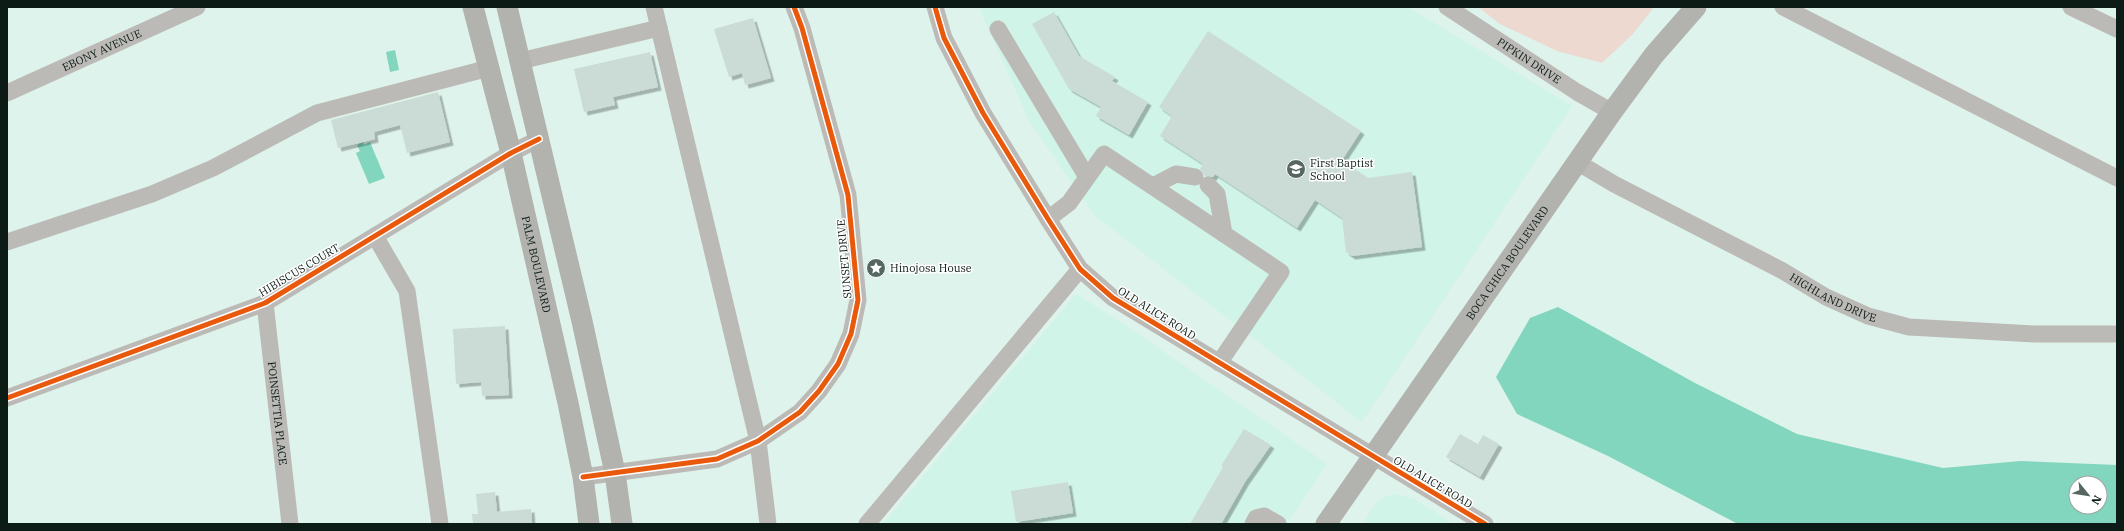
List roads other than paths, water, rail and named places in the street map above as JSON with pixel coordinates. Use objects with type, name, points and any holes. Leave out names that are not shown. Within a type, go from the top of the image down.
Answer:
[{"type":"main road","name":"PALM BOULEVARD","points":[[473,7],[511,153],[568,403],[583,477],[589,524]]},
{"type":"main road","points":[[507,7],[582,321],[615,473],[622,524]]},
{"type":"main road","name":"BOCA CHICA BOULEVARD","points":[[1326,524],[1612,112],[1654,55],[1696,7]]},
{"type":"street","name":"EBONY AVENUE","points":[[7,93],[197,7]]},
{"type":"street","points":[[654,7],[758,441],[768,524]]},
{"type":"street","name":"SUNSET DRIVE","points":[[583,477],[717,458],[758,441],[800,412],[819,391],[838,364],[851,334],[858,300],[848,195],[802,28],[794,7]]},
{"type":"street","name":"OLD ALICE ROAD","points":[[935,7],[944,38],[979,106],[1080,269],[1113,298],[1372,457],[1485,524]]},
{"type":"street","name":"PIPKIN DRIVE","points":[[1447,7],[1577,92],[1612,112]]},
{"type":"street","points":[[1783,7],[2117,178]]},
{"type":"street","points":[[2071,7],[2117,29]]},
{"type":"street","points":[[520,61],[659,28]]},
{"type":"street","points":[[998,29],[1087,177]]},
{"type":"street","points":[[7,242],[152,194],[213,168],[317,113],[489,68]]},
{"type":"street","name":"HIBISCUS COURT","points":[[8,402],[265,303],[511,153],[539,139]]},
{"type":"street","points":[[1048,219],[1069,203],[1104,154],[1281,272],[1219,363]]},
{"type":"street","name":"HIGHLAND DRIVE","points":[[1577,162],[1614,184],[1781,270],[1826,297],[1868,316],[1909,328],[2035,334],[2117,334]]},
{"type":"street","points":[[1152,186],[1176,174],[1201,181],[1217,194],[1224,234]]},
{"type":"street","points":[[374,236],[407,291],[440,524]]},
{"type":"street","points":[[867,524],[1080,269]]},
{"type":"street","name":"POINSETTIA PLACE","points":[[265,303],[290,524]]},
{"type":"street","points":[[1253,524],[1256,518],[1264,516],[1278,524]]},
{"type":"place","name":"First Baptist School","points":[[1296,169]]},
{"type":"place","name":"Hinojosa House","points":[[876,268]]}]
